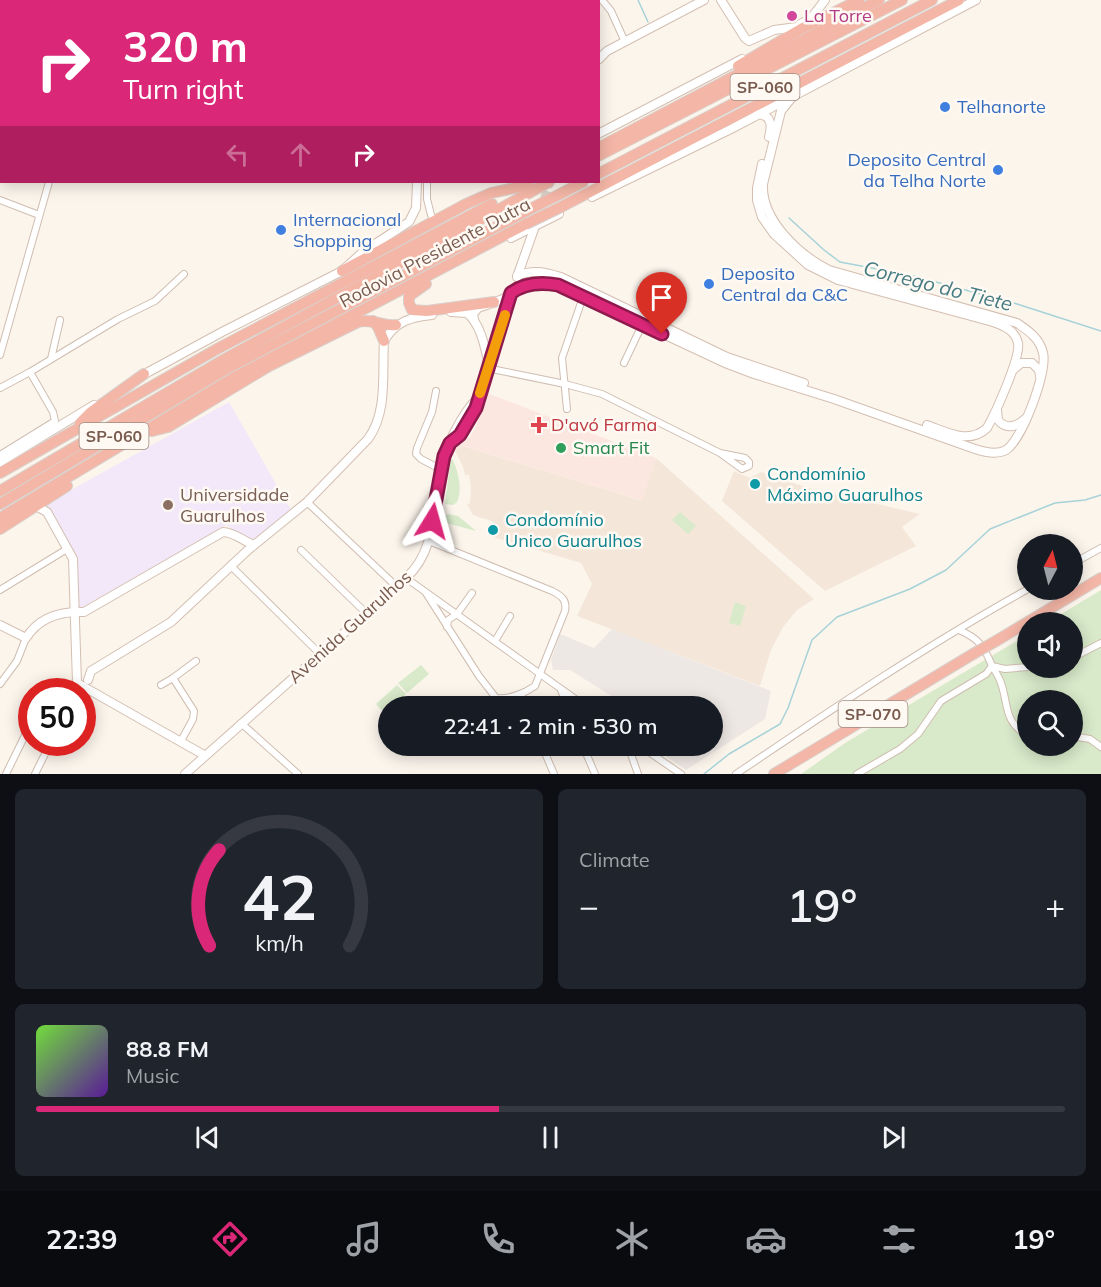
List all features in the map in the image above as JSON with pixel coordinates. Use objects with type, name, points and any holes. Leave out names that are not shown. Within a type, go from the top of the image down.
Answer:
[{"type":"highway","points":[[682,102],[702,86],[801,29],[859,0]]},
{"type":"highway","name":"SP-060","points":[[600,147],[879,0]]},
{"type":"highway","name":"SP-060","points":[[600,155],[902,0]]},
{"type":"highway","name":"SP-060","points":[[600,173],[932,0]]},
{"type":"highway","name":"Rodovia Presidente Dutra","points":[[0,518],[233,378],[527,227],[690,138],[959,0]]},
{"type":"highway","points":[[614,166],[639,157],[820,65],[841,61]]},
{"type":"highway","name":"Rodovia Presidente Dutra","points":[[0,504],[228,368],[581,183]]},
{"type":"highway","points":[[342,271],[466,204],[491,193],[532,185]]},
{"type":"highway","name":"Rodovia Presidente Dutra","points":[[0,473],[217,350],[532,185]]},
{"type":"highway","name":"Rodovia Presidente Dutra","points":[[0,491],[223,360],[532,185]]},
{"type":"highway","points":[[494,302],[422,311],[412,310],[409,306],[409,298],[412,292],[527,227]]},
{"type":"highway","points":[[140,434],[168,427],[269,366],[358,322],[373,321],[385,325],[396,325]]},
{"type":"highway","points":[[373,321],[384,341]]},
{"type":"highway","points":[[72,432],[91,412],[144,374]]},
{"type":"highway","points":[[0,529],[115,456],[128,442]]},
{"type":"highway","name":"SP-070","points":[[774,774],[1101,578]]},
{"type":"street","points":[[602,0],[611,11],[625,42]]},
{"type":"street","points":[[681,13],[689,0]]},
{"type":"street","points":[[603,53],[704,0]]},
{"type":"street","points":[[721,0],[749,41],[774,30],[797,27]]},
{"type":"street","points":[[600,133],[797,27],[812,17],[825,0]]},
{"type":"street","points":[[511,238],[638,173],[718,136],[976,0]]},
{"type":"street","points":[[524,257],[532,266],[583,297],[617,309],[642,325],[754,374],[818,393],[985,452],[1005,451],[1018,438],[1041,380],[1045,365],[1041,346],[1034,336],[1017,323],[830,270],[812,260],[779,230],[767,211],[763,184],[781,111],[794,95]]},
{"type":"street","points":[[720,453],[602,394],[488,367],[481,336],[474,320],[477,308],[494,302],[524,285],[559,281],[617,309],[750,366],[962,437],[982,433],[992,419],[1017,357],[1018,342],[1003,325],[828,276],[808,265],[774,234],[762,217],[757,197],[757,178],[771,130],[769,119],[758,114]]},
{"type":"street","points":[[0,356],[49,183]]},
{"type":"street","points":[[427,183],[427,199],[431,215]]},
{"type":"street","points":[[0,462],[144,374],[342,271],[364,251],[409,222],[416,208],[419,184]]},
{"type":"street","points":[[0,200],[39,215]]},
{"type":"street","name":"Avenida Guarulhos","points":[[185,774],[397,587],[421,562],[429,541],[440,469],[451,442],[478,398],[524,257],[527,227]]},
{"type":"street","points":[[517,276],[530,271],[542,271]]},
{"type":"street","points":[[0,388],[155,300],[184,274]]},
{"type":"street","points":[[567,409],[562,358],[583,297]]},
{"type":"street","points":[[89,678],[171,622],[251,548],[307,502],[374,430],[381,413],[384,341],[396,325],[413,317],[456,312],[466,313],[474,320]]},
{"type":"street","points":[[51,359],[60,320]]},
{"type":"street","points":[[624,363],[642,325]]},
{"type":"street","points":[[481,336],[489,339],[499,335]]},
{"type":"street","points":[[1011,372],[1021,363],[1032,363],[1039,370],[1041,380]]},
{"type":"street","points":[[0,455],[55,419],[30,372]]},
{"type":"street","points":[[436,391],[432,412],[416,454],[440,469]]},
{"type":"street","points":[[997,407],[998,420],[1006,426],[1016,426],[1026,418]]},
{"type":"street","points":[[307,502],[397,587]]},
{"type":"street","points":[[36,506],[47,512],[73,561],[78,665],[82,678]]},
{"type":"street","points":[[0,684],[17,661],[26,638],[34,627],[45,621],[84,612],[216,534],[228,532],[251,548]]},
{"type":"street","points":[[426,594],[491,693],[500,699],[521,694],[535,686],[565,611],[564,598],[429,541]]},
{"type":"street","points":[[1083,558],[1101,548]]},
{"type":"street","points":[[0,590],[67,549]]},
{"type":"street","points":[[301,550],[366,613]]},
{"type":"street","points":[[231,566],[320,654]]},
{"type":"street","points":[[406,578],[571,696]]},
{"type":"street","points":[[447,627],[448,620],[457,614],[472,593]]},
{"type":"street","points":[[736,774],[884,675],[1017,595]]},
{"type":"street","points":[[495,641],[510,616]]},
{"type":"street","points":[[0,626],[26,638]]},
{"type":"street","points":[[959,630],[975,637],[987,653],[1001,682],[1009,717],[1017,728]]},
{"type":"street","points":[[1083,652],[1101,643]]},
{"type":"street","points":[[161,685],[196,661]]},
{"type":"street","points":[[78,665],[83,678]]},
{"type":"street","points":[[992,666],[1005,669],[1017,668]]},
{"type":"street","points":[[857,774],[900,749],[918,734],[941,701],[986,674],[992,666]]},
{"type":"street","points":[[173,678],[194,711],[193,719],[181,741]]},
{"type":"street","points":[[561,689],[563,696]]},
{"type":"street","points":[[96,694],[204,755]]},
{"type":"street","points":[[241,723],[298,774]]},
{"type":"street","points":[[1083,738],[1101,747]]},
{"type":"street","points":[[6,774],[18,750]]},
{"type":"street","points":[[35,774],[44,756]]},
{"type":"street","points":[[546,756],[554,774]]},
{"type":"street","points":[[587,756],[595,774]]},
{"type":"street","points":[[632,756],[638,774]]},
{"type":"street","points":[[655,756],[681,774]]},
{"type":"shaded area","points":[[487,393],[656,458],[642,500],[459,445],[470,437],[475,429]]},
{"type":"shaded area","name":"Universidade Guarulhos","points":[[229,402],[291,510],[253,542],[226,525],[79,609],[77,557],[46,504]]},
{"type":"shaded area","points":[[459,445],[641,500],[656,458],[814,599],[797,610],[783,627],[771,650],[760,686],[577,616],[592,584],[581,563],[490,536],[494,522],[473,515],[467,504],[470,503],[471,488],[469,475],[465,475],[455,451]]},
{"type":"shaded area","points":[[734,471],[750,478],[761,472],[808,488],[920,514],[902,527],[916,546],[825,591],[722,501]]},
{"type":"shaded area","points":[[612,629],[771,691],[765,719],[723,746],[723,696],[611,696],[570,670],[553,670],[551,660],[560,634],[594,648]]},
{"type":"shaded area","points":[[666,756],[708,756],[686,770]]},
{"type":"green space","points":[[451,457],[460,485],[459,497],[453,505],[445,504]]},
{"type":"green space","points":[[680,512],[696,526],[688,534],[672,520]]},
{"type":"green space","points":[[448,514],[458,516],[476,531],[439,521]]},
{"type":"green space","points":[[1101,590],[1101,774],[801,774],[845,743],[1017,641],[1017,678],[1083,678],[1083,612],[1065,612]]},
{"type":"green space","points":[[735,602],[746,606],[740,626],[729,623]]},
{"type":"green space","points":[[421,665],[429,674],[407,693],[398,683]]},
{"type":"green space","points":[[397,685],[406,694],[404,696],[385,696]]},
{"type":"waterway","points":[[638,0],[648,22]]},
{"type":"waterway","name":"Corrego do Tiete","points":[[789,218],[840,262],[914,276],[1017,304],[1101,331]]},
{"type":"waterway","points":[[704,774],[729,754],[780,724],[812,640],[837,617],[910,589],[946,570],[990,529],[1055,503],[1085,500],[1101,495]]},
{"type":"tunnel","points":[[536,221],[550,183]]},
{"type":"slow traffic","points":[[480,393],[505,315]]},
{"type":"place","name":"La Torre","points":[[792,16]]},
{"type":"place","name":"Telhanorte","points":[[945,107]]},
{"type":"place","name":"Deposito Central da Telha Norte","points":[[998,170]]},
{"type":"place","name":"Internacional Shopping","points":[[281,230]]},
{"type":"place","name":"Deposito Central da C&C","points":[[709,284]]},
{"type":"place","name":"D'avó Farma","points":[[539,425]]},
{"type":"place","name":"Smart Fit","points":[[561,448]]},
{"type":"place","name":"Condomínio Máximo Guarulhos","points":[[755,484]]},
{"type":"place","name":"Universidade Guarulhos","points":[[168,505]]},
{"type":"place","name":"Condomínio Unico Guarulhos","points":[[493,530]]},
{"type":"route","points":[[432,521],[444,456],[450,443],[460,435],[476,408],[511,293],[524,285],[558,285],[662,334]]}]
